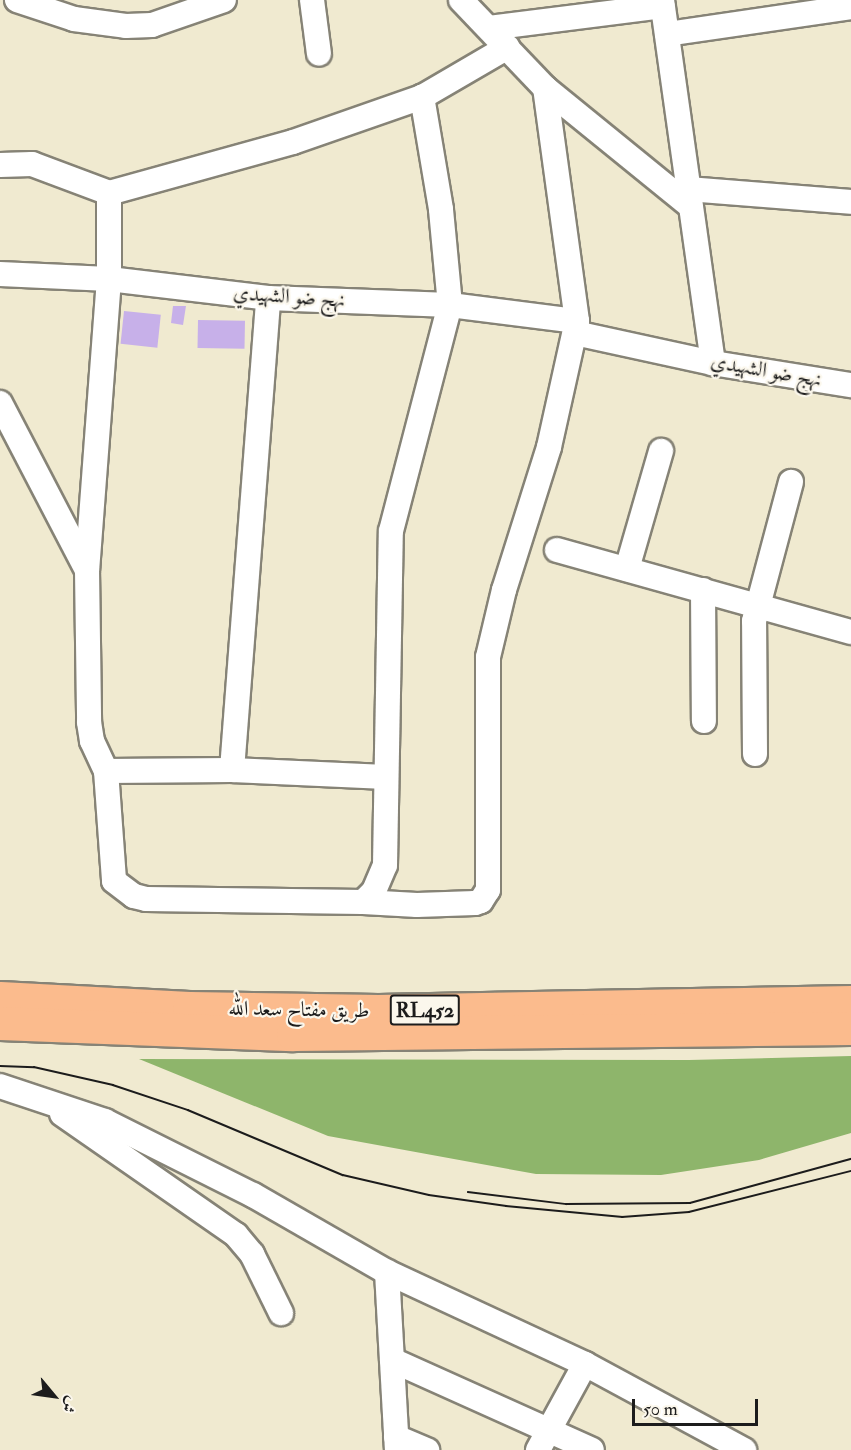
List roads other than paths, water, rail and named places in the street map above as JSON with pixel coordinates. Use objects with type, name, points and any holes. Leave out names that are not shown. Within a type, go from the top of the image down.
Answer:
[{"type":"highway","name":"طريق مفتاح سعد الله","points":[[0,998],[189,1008],[378,1011],[851,1002]]},
{"type":"highway","name":"طريق مفتاح سعد الله","points":[[0,1023],[293,1034],[851,1028]]},
{"type":"street","points":[[17,0],[74,20],[126,26],[152,25],[224,0]]},
{"type":"street","points":[[312,0],[319,54]]},
{"type":"street","points":[[461,0],[545,88],[688,197],[851,202]]},
{"type":"street","points":[[489,28],[662,3],[713,363]]},
{"type":"street","points":[[668,34],[851,7]]},
{"type":"street","points":[[0,165],[32,164],[109,193],[293,142],[422,97],[508,47]]},
{"type":"street","points":[[109,193],[110,279],[87,570],[89,722],[92,741],[106,771],[114,881],[134,896],[146,899],[363,902],[417,905],[475,903],[481,901],[488,890],[488,657],[504,590],[549,447],[576,327],[545,88]]},
{"type":"street","points":[[363,902],[374,891],[385,865],[391,531],[450,305],[441,209],[422,97]]},
{"type":"street","name":"نهج ضو الشهيدي","points":[[0,274],[110,279],[268,298],[450,305],[576,327],[713,363],[851,385]]},
{"type":"street","points":[[232,770],[268,298]]},
{"type":"street","points":[[0,403],[87,570]]},
{"type":"street","points":[[627,569],[661,451]]},
{"type":"street","points":[[755,754],[754,621],[791,482]]},
{"type":"street","points":[[557,550],[851,632]]},
{"type":"street","points":[[703,591],[705,721]]},
{"type":"street","points":[[106,771],[232,770],[386,777]]},
{"type":"street","points":[[0,1086],[75,1108],[142,1139],[253,1195],[387,1272],[585,1364],[741,1450]]},
{"type":"street","points":[[30,1093],[236,1234],[257,1263],[281,1313]]},
{"type":"street","points":[[387,1272],[397,1443],[427,1450]]},
{"type":"street","points":[[392,1360],[550,1428],[592,1450]]},
{"type":"street","points":[[538,1450],[585,1364]]},
{"type":"tram line","points":[[0,1066],[34,1067],[113,1085],[188,1110],[343,1175],[429,1195],[506,1206],[622,1217],[689,1212],[851,1171]]},
{"type":"tram line","points":[[468,1192],[566,1204],[690,1203],[851,1159]]}]
